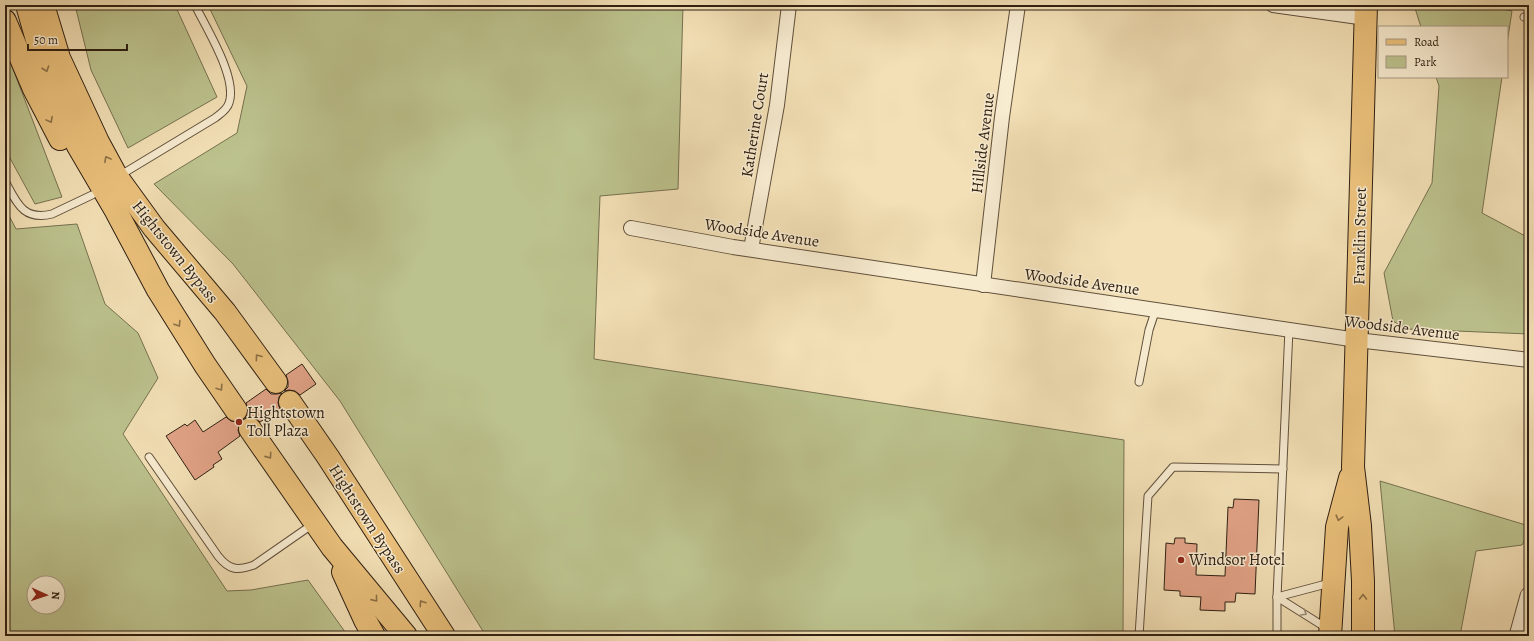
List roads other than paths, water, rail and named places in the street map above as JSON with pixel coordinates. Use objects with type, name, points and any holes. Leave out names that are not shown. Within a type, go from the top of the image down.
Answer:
[{"type":"main road","points":[[27,5],[45,68],[68,125],[158,290],[205,365],[236,410]]},
{"type":"main road","points":[[43,5],[58,58],[85,115]]},
{"type":"main road","points":[[54,5],[66,54],[85,115]]},
{"type":"main road","name":"Franklin Street","points":[[1353,467],[1366,12]]},
{"type":"main road","points":[[5,21],[34,89],[92,195],[106,218],[158,290]]},
{"type":"main road","name":"Hightstown Bypass","points":[[85,115],[118,177],[154,228],[225,312],[276,382]]},
{"type":"main road","name":"Hightstown Bypass","points":[[290,402],[328,456],[444,636]]},
{"type":"main road","points":[[250,430],[332,547],[406,636]]},
{"type":"main road","points":[[1330,633],[1332,582],[1337,527],[1353,467]]},
{"type":"main road","points":[[1353,467],[1360,526],[1363,581],[1363,636]]},
{"type":"main road","points":[[332,547],[365,620],[374,636]]},
{"type":"street","name":"Katherine Court","points":[[751,249],[777,105],[789,5]]},
{"type":"street","name":"Hillside Avenue","points":[[983,285],[1002,117],[1018,5]]},
{"type":"street","points":[[1273,5],[1366,12]]},
{"type":"street","name":"Woodside Avenue","points":[[631,228],[751,249],[983,285],[1156,309],[1357,340],[1529,360]]},
{"type":"street","points":[[1518,636],[1529,596]]},
{"type":"lane","points":[[118,177],[215,118],[226,109],[229,103],[231,87],[227,70],[195,5]]},
{"type":"lane","points":[[5,181],[19,206],[31,215],[45,216],[52,214],[92,195]]},
{"type":"lane","points":[[1138,382],[1149,330],[1156,309]]},
{"type":"lane","points":[[1277,636],[1277,597],[1289,330]]},
{"type":"lane","points":[[149,457],[218,556],[228,566],[233,568],[243,568],[254,565],[315,522]]},
{"type":"lane","points":[[1139,636],[1148,496],[1173,467],[1283,469]]},
{"type":"lane","points":[[1277,597],[1332,582]]},
{"type":"lane","points":[[1277,597],[1330,633]]},
{"type":"place","name":"Hightstown Toll Plaza","points":[[239,422]]},
{"type":"place","name":"Windsor Hotel","points":[[1181,560]]}]
